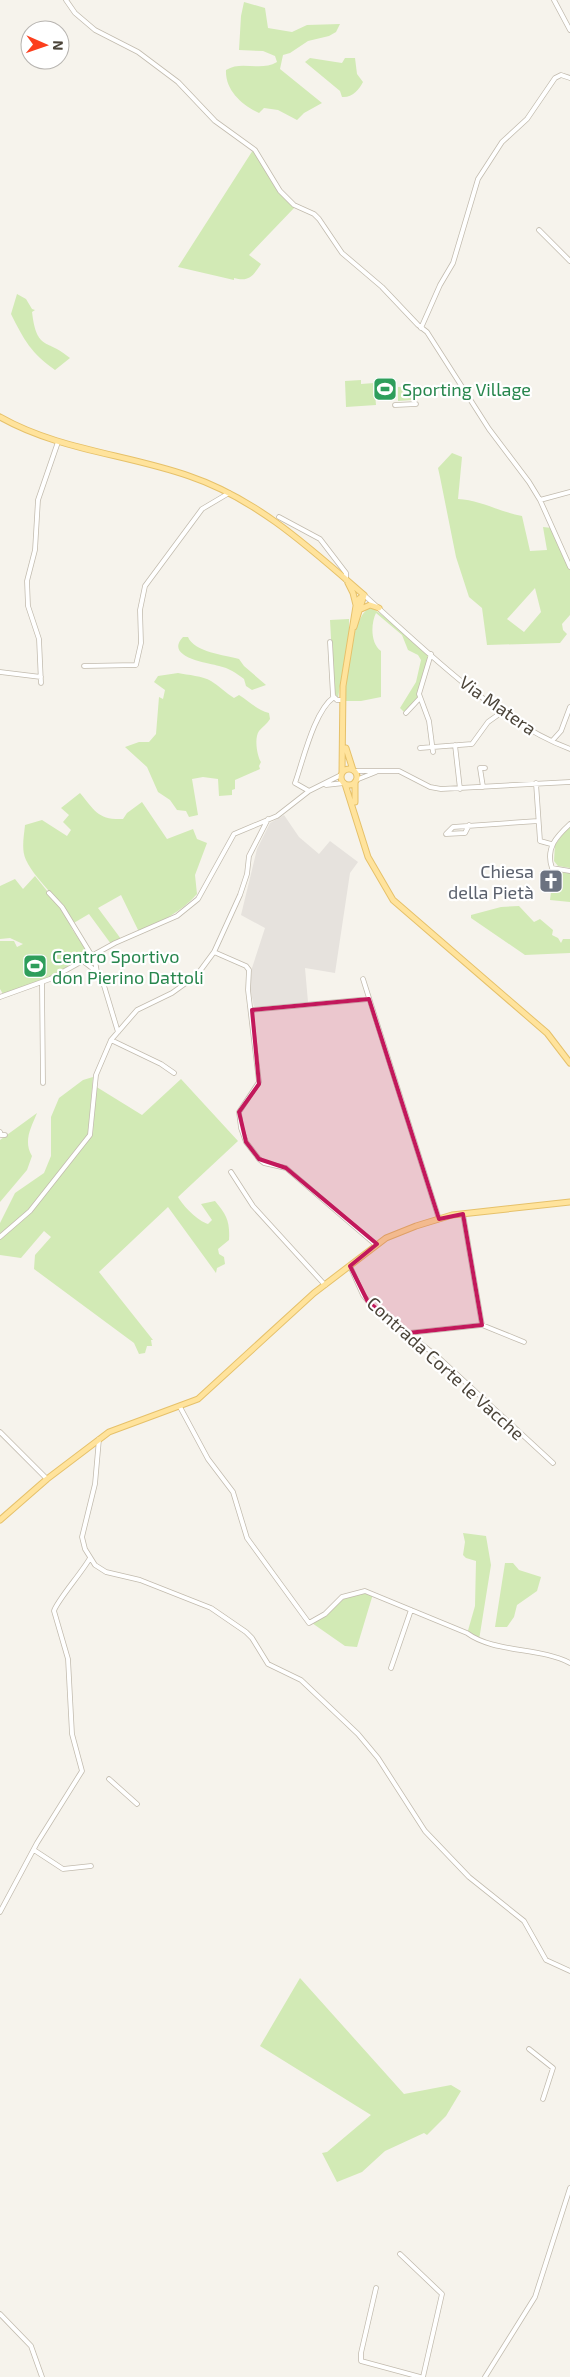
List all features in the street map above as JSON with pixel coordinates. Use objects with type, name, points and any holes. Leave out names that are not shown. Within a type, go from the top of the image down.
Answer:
[{"type":"main road","points":[[0,418],[29,432],[58,442],[189,476],[229,493],[281,525],[364,595],[358,607],[345,662],[342,700],[342,774],[374,870],[397,903],[547,1033],[570,1062]]},
{"type":"main road","points":[[346,580],[358,607]]},
{"type":"main road","points":[[358,607],[370,605],[379,608]]},
{"type":"main road","points":[[342,730],[348,760],[354,770],[353,794],[359,827]]},
{"type":"main road","points":[[342,774],[346,770],[354,770]]},
{"type":"main road","points":[[345,783],[350,785],[355,781]]},
{"type":"main road","points":[[0,1520],[47,1479],[99,1439],[119,1428],[195,1401],[325,1285],[376,1245],[399,1232],[439,1219],[463,1214],[570,1202]]},
{"type":"street","points":[[66,0],[71,9],[95,30],[138,52],[178,82],[215,121],[255,150],[280,192],[294,205],[319,219],[342,253],[382,287],[426,332],[489,429],[529,482],[540,500],[570,567]]},
{"type":"street","points":[[554,0],[570,30]]},
{"type":"street","points":[[566,22],[570,18]]},
{"type":"street","points":[[421,328],[440,285],[453,262],[471,197],[482,173],[502,142],[527,120],[555,78],[561,75],[570,78]]},
{"type":"street","points":[[539,230],[570,261]]},
{"type":"street","points":[[396,405],[416,404]]},
{"type":"street","points":[[40,683],[39,639],[28,606],[27,581],[35,550],[38,500],[58,442]]},
{"type":"street","points":[[540,500],[570,492]]},
{"type":"street","points":[[84,666],[136,665],[141,643],[140,610],[145,586],[202,509],[229,493]]},
{"type":"street","points":[[279,518],[320,539],[346,573],[346,580]]},
{"type":"street","name":"Via Matera","points":[[364,595],[431,654],[502,712],[552,741],[570,749]]},
{"type":"street","points":[[309,791],[296,783],[307,743],[326,706],[334,697],[330,642]]},
{"type":"street","points":[[406,713],[419,699],[431,654]]},
{"type":"street","points":[[0,672],[41,677]]},
{"type":"street","points":[[334,697],[342,700]]},
{"type":"street","points":[[419,699],[429,721],[433,749]]},
{"type":"street","points":[[552,741],[561,731],[570,707]]},
{"type":"street","points":[[420,748],[433,749],[472,744],[488,722],[502,712]]},
{"type":"street","points":[[455,745],[460,789]]},
{"type":"street","points":[[482,787],[480,768],[485,768]]},
{"type":"street","points":[[354,770],[403,772],[435,788],[460,789],[570,782]]},
{"type":"street","points":[[355,781],[383,770]]},
{"type":"street","points":[[0,997],[42,982],[115,943],[166,922],[198,899],[234,834],[284,812],[309,791],[342,774]]},
{"type":"street","points":[[316,788],[336,782],[345,783]]},
{"type":"street","points":[[536,783],[540,841],[552,844]]},
{"type":"street","points":[[0,1236],[30,1211],[90,1135],[96,1075],[111,1040],[137,1010],[172,993],[197,975],[214,952],[240,895],[247,874],[249,856],[268,819]]},
{"type":"street","points":[[469,826],[464,833],[446,834],[453,826],[538,821]]},
{"type":"street","points":[[570,824],[553,840],[550,863],[552,868],[570,871]]},
{"type":"street","points":[[49,893],[62,907],[93,956],[97,972],[108,996],[118,1032]]},
{"type":"street","points":[[214,952],[246,966],[249,970],[248,990],[252,1010],[259,1082],[239,1112],[241,1128],[246,1142],[264,1164],[286,1168],[376,1245]]},
{"type":"street","points":[[83,961],[97,972]]},
{"type":"street","points":[[363,979],[439,1219]]},
{"type":"street","points":[[42,982],[43,1083]]},
{"type":"street","points":[[252,1010],[369,999]]},
{"type":"street","points":[[111,1040],[161,1064],[174,1073]]},
{"type":"street","points":[[0,1132],[1,1135],[4,1135]]},
{"type":"street","points":[[231,1172],[253,1206],[325,1285]]},
{"type":"street","points":[[463,1214],[482,1325]]},
{"type":"street","name":"Contrada Corte le Vacche","points":[[350,1266],[368,1302],[438,1357],[553,1463]]},
{"type":"street","points":[[408,1333],[482,1325],[524,1342]]},
{"type":"street","points":[[180,1407],[208,1459],[233,1492],[247,1538],[309,1622],[325,1614],[342,1597],[362,1592],[372,1593],[482,1642],[519,1649],[570,1663]]},
{"type":"street","points":[[0,1432],[47,1479]]},
{"type":"street","points":[[99,1439],[94,1490],[82,1535],[84,1545],[95,1565],[106,1572],[140,1580],[211,1608],[246,1632],[252,1638],[268,1664],[301,1680],[358,1734],[378,1758],[424,1831],[469,1877],[524,1921],[546,1960],[570,1971]]},
{"type":"street","points":[[0,1912],[65,1796],[82,1771],[72,1734],[69,1665],[54,1611],[57,1603],[81,1574],[90,1558]]},
{"type":"street","points":[[391,1668],[411,1610]]},
{"type":"street","points":[[109,1779],[138,1804]]},
{"type":"street","points":[[34,1850],[63,1869],[91,1866]]},
{"type":"street","points":[[529,2049],[554,2068],[543,2099]]},
{"type":"street","points":[[485,2377],[533,2301],[570,2188]]},
{"type":"street","points":[[376,2288],[361,2352],[361,2361],[421,2377],[442,2294],[400,2254]]},
{"type":"street","points":[[0,2314],[31,2346],[42,2377]]},
{"type":"highlighted area","points":[[369,999],[439,1219],[463,1214],[482,1325],[408,1333],[368,1302],[350,1266],[377,1244],[286,1168],[259,1159],[246,1142],[239,1112],[259,1084],[252,1010]]},
{"type":"shaded area","points":[[284,815],[299,837],[319,854],[330,841],[358,862],[350,873],[335,973],[305,968],[308,1002],[254,1007],[250,988],[252,968],[265,928],[241,915],[257,849],[270,823]]},
{"type":"green space","points":[[244,2],[265,8],[268,28],[292,32],[307,25],[340,24],[336,32],[329,36],[308,41],[290,53],[283,55],[280,69],[322,103],[304,113],[297,120],[278,110],[264,108],[259,113],[241,101],[228,84],[226,70],[232,67],[264,66],[277,62],[275,56],[263,51],[239,50],[241,16]]},
{"type":"green space","points":[[310,58],[342,63],[345,58],[355,58],[357,74],[363,82],[355,93],[342,97],[340,91],[305,62]]},
{"type":"green space","points":[[253,150],[280,193],[295,207],[249,255],[261,264],[256,272],[250,277],[243,279],[234,278],[234,280],[178,267]]},
{"type":"green space","points":[[17,294],[26,299],[32,309],[35,310],[32,312],[34,325],[40,339],[70,358],[55,370],[40,358],[29,345],[11,314]]},
{"type":"green space","points":[[361,380],[361,384],[374,383],[376,405],[346,407],[345,381]]},
{"type":"green space","points":[[411,386],[412,400],[398,401],[398,387]]},
{"type":"green space","points":[[452,453],[462,457],[458,499],[522,516],[530,551],[547,550],[543,527],[552,528],[570,570],[570,615],[562,624],[563,630],[567,634],[560,643],[487,645],[482,608],[469,597],[456,557],[438,468]],"holes":[[[535,588],[541,612],[524,632],[507,619]]]},
{"type":"green space","points":[[371,607],[429,655],[417,699],[404,712],[400,708],[416,682],[421,660],[418,655],[408,650],[402,635],[376,613],[372,633],[377,647],[381,651],[381,697],[361,701],[345,701],[354,635],[364,613]]},
{"type":"green space","points":[[349,619],[349,632],[338,698],[334,692],[330,620]]},
{"type":"green space","points":[[183,637],[188,637],[191,642],[203,649],[239,659],[244,666],[266,685],[252,690],[246,686],[244,679],[229,669],[189,658],[179,650],[179,644]]},
{"type":"green space","points":[[178,673],[208,679],[234,698],[239,695],[257,708],[269,713],[270,719],[257,734],[256,742],[261,762],[260,769],[235,780],[235,789],[232,790],[232,795],[219,796],[218,779],[203,777],[192,779],[198,815],[189,817],[186,811],[177,810],[170,800],[158,792],[147,767],[125,747],[139,742],[149,742],[156,734],[159,697],[163,699],[165,690],[154,682],[158,676]]},
{"type":"green space","points":[[80,793],[98,813],[108,818],[123,819],[127,813],[142,802],[167,839],[193,829],[197,839],[207,843],[195,875],[197,894],[170,916],[139,932],[121,895],[98,908],[121,939],[111,944],[89,914],[72,924],[62,906],[36,876],[26,860],[23,843],[25,825],[42,820],[67,836],[71,830],[63,822],[69,815],[61,808]]},
{"type":"green space","points":[[570,824],[570,868],[558,866],[554,861],[555,845]]},
{"type":"green space","points":[[560,872],[570,873],[570,902],[550,900],[552,884],[555,882],[556,875],[559,876]]},
{"type":"green space","points":[[35,876],[64,912],[72,929],[89,954],[82,958],[75,951],[79,960],[45,979],[3,994],[0,989],[0,941],[14,941],[17,947],[23,944],[10,938],[0,939],[0,886],[15,879],[23,889]]},
{"type":"green space","points":[[519,906],[534,922],[540,919],[553,930],[552,935],[558,938],[561,943],[563,939],[570,939],[570,953],[525,955],[471,918],[471,915],[501,907]]},
{"type":"green space","points":[[93,1077],[88,1136],[93,1133],[95,1086],[142,1115],[181,1079],[238,1141],[178,1197],[191,1213],[208,1224],[212,1220],[201,1204],[215,1201],[225,1215],[229,1228],[229,1240],[218,1249],[219,1254],[224,1257],[225,1264],[217,1268],[216,1273],[168,1207],[99,1272],[153,1340],[151,1340],[152,1346],[147,1346],[145,1353],[139,1354],[134,1343],[34,1269],[35,1255],[51,1237],[44,1231],[21,1258],[0,1255],[0,1240],[29,1215],[73,1157],[30,1211],[0,1236],[0,1223],[15,1193],[44,1173],[51,1156],[51,1117],[59,1098],[83,1080]]},
{"type":"green space","points":[[37,1113],[29,1134],[28,1145],[32,1156],[27,1170],[0,1202],[0,1140]]},
{"type":"green space","points":[[463,1533],[486,1536],[491,1565],[479,1640],[467,1634],[475,1606],[476,1561],[463,1555],[465,1542]]},
{"type":"green space","points":[[505,1563],[513,1563],[519,1570],[541,1577],[537,1591],[517,1605],[514,1617],[507,1627],[495,1627]]},
{"type":"green space","points":[[361,1592],[373,1594],[357,1647],[345,1646],[312,1623],[340,1599]]},
{"type":"green space","points":[[300,1978],[404,2094],[451,2085],[461,2091],[446,2116],[427,2135],[424,2133],[385,2151],[362,2172],[337,2182],[322,2153],[327,2152],[371,2115],[260,2046]]},
{"type":"place","name":"Sporting Village","points":[[385,389]]},
{"type":"place","name":"Chiesa della Pietà","points":[[551,881]]},
{"type":"place","name":"Centro Sportivo don Pierino Dattoli","points":[[35,966]]}]
